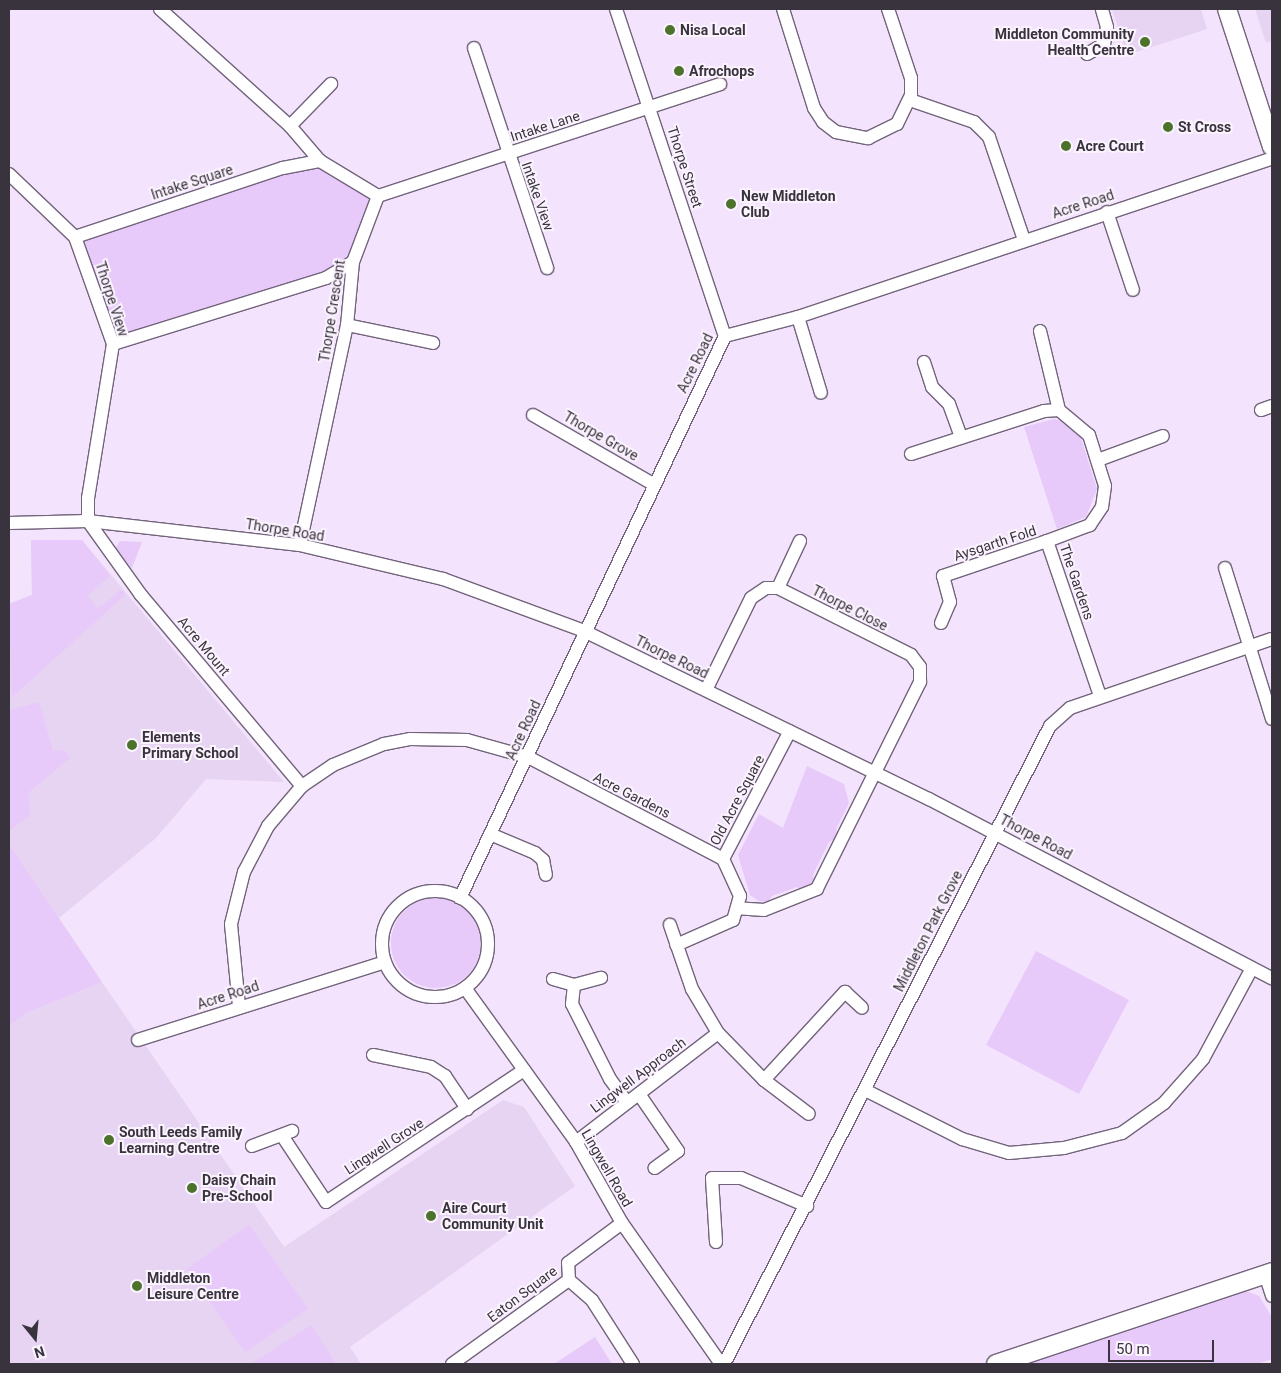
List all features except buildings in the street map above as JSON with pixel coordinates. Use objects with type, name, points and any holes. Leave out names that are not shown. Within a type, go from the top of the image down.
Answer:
[{"type":"street","points":[[160,9],[290,126],[320,161],[378,196]]},
{"type":"street","name":"Thorpe Street","points":[[616,9],[650,107],[724,336]]},
{"type":"street","points":[[783,9],[814,108],[836,132],[868,138],[883,134],[897,124],[910,100],[910,78],[888,9]]},
{"type":"street","points":[[1087,54],[1104,44],[1107,28],[1102,9]]},
{"type":"street","points":[[1227,9],[1272,147]]},
{"type":"street","name":"Intake View","points":[[474,48],[547,268]]},
{"type":"street","points":[[290,126],[331,84]]},
{"type":"street","name":"Intake Lane","points":[[378,196],[720,84]]},
{"type":"street","points":[[910,100],[974,122],[989,137],[1024,240]]},
{"type":"street","name":"Acre Road","points":[[460,898],[528,757],[584,631],[724,336],[798,317],[1106,212],[1272,158]]},
{"type":"street","name":"Intake Square","points":[[75,237],[283,168],[320,161]]},
{"type":"street","name":"Thorpe View","points":[[9,174],[75,237],[113,344],[88,498],[88,521]]},
{"type":"street","name":"Thorpe Crescent","points":[[300,546],[347,325],[353,262],[378,196]]},
{"type":"street","points":[[1106,212],[1133,290]]},
{"type":"street","points":[[113,344],[326,278],[353,262]]},
{"type":"street","points":[[798,317],[821,393]]},
{"type":"street","points":[[347,325],[433,342]]},
{"type":"street","points":[[911,454],[1044,411],[1059,410],[1040,331]]},
{"type":"street","points":[[924,362],[932,387],[949,404],[961,437]]},
{"type":"street","name":"The Gardens","points":[[1059,410],[1089,435],[1105,486],[1102,507],[1090,525],[1048,541],[1100,696]]},
{"type":"street","name":"Thorpe Grove","points":[[533,415],[653,484]]},
{"type":"street","points":[[1098,460],[1163,436]]},
{"type":"street","name":"Thorpe Road","points":[[9,523],[88,521],[300,546],[443,579],[584,631],[876,772],[995,832],[1272,978]]},
{"type":"street","name":"Acre Mount","points":[[88,521],[141,595],[302,786]]},
{"type":"street","points":[[706,690],[751,598],[778,588],[800,541]]},
{"type":"street","name":"Aysgarth Fold","points":[[941,623],[950,602],[943,576],[1048,541]]},
{"type":"street","points":[[1224,568],[1272,719]]},
{"type":"street","name":"Thorpe Close","points":[[778,588],[912,655],[920,668],[920,682],[876,772]]},
{"type":"street","name":"Middleton Park Grove","points":[[722,1364],[807,1206],[1050,726],[1070,708],[1100,696],[1272,638]]},
{"type":"street","name":"Old Acre Square","points":[[738,908],[740,896],[723,859],[790,731]]},
{"type":"street","name":"Acre Gardens","points":[[239,1006],[232,949],[236,898],[268,826],[302,786],[359,752],[410,739],[467,740],[528,757],[723,859]]},
{"type":"street","points":[[676,945],[724,927],[738,908],[764,910],[817,889],[876,772]]},
{"type":"street","points":[[490,834],[535,853],[543,860],[546,875]]},
{"type":"street","points":[[423,893],[460,898],[482,921],[488,938],[482,969],[465,988],[448,996],[417,995],[396,982],[385,962],[384,930],[398,906],[423,893]]},
{"type":"street","points":[[670,925],[692,989],[718,1033],[764,1080],[809,1114]]},
{"type":"street","name":"Acre Road","points":[[138,1040],[239,1006],[385,962]]},
{"type":"street","points":[[865,1090],[962,1139],[1009,1153],[1064,1148],[1122,1134],[1164,1103],[1203,1059],[1252,968]]},
{"type":"street","points":[[553,979],[574,985],[601,978]]},
{"type":"street","points":[[574,985],[572,1004],[610,1080],[627,1102]]},
{"type":"street","name":"Lingwell Road","points":[[465,988],[576,1142],[622,1223],[722,1364]]},
{"type":"street","points":[[764,1080],[845,992],[862,1008]]},
{"type":"street","name":"Lingwell Approach","points":[[576,1142],[718,1033]]},
{"type":"street","points":[[373,1054],[431,1067],[445,1076],[467,1109]]},
{"type":"street","name":"Lingwell Grove","points":[[252,1146],[287,1134],[326,1202],[524,1070]]},
{"type":"street","points":[[639,1094],[678,1151],[655,1168]]},
{"type":"street","points":[[716,1242],[712,1178],[741,1178],[807,1206]]},
{"type":"street","name":"Eaton Square","points":[[452,1364],[569,1280],[568,1263],[622,1223]]},
{"type":"street","points":[[996,1364],[1269,1273],[1272,1296]]},
{"type":"street","points":[[569,1280],[592,1300],[633,1364]]},
{"type":"shaded area","name":"Middleton Community Health Centre","points":[[1112,9],[1201,9],[1207,29],[1127,55]]},
{"type":"shaded area","points":[[1255,9],[1272,9],[1272,41],[1266,43]]},
{"type":"shaded area","points":[[320,161],[378,196],[353,262],[326,278],[113,344],[75,237]]},
{"type":"shaded area","points":[[1054,419],[1065,422],[1081,438],[1097,489],[1086,517],[1057,529],[1024,427]]},
{"type":"shaded area","name":"Elements Primary School","points":[[31,540],[82,540],[284,782],[206,779],[156,838],[59,918],[9,844],[9,604],[32,595]]},
{"type":"shaded area","points":[[31,540],[82,540],[110,576],[87,596],[98,608],[121,590],[125,595],[12,697],[9,604],[32,595]]},
{"type":"shaded area","points":[[120,541],[142,542],[132,568],[114,550]]},
{"type":"shaded area","points":[[39,702],[53,751],[64,750],[70,758],[29,792],[30,815],[9,831],[9,710]]},
{"type":"shaded area","points":[[807,766],[844,784],[849,803],[836,829],[838,837],[829,842],[813,875],[815,884],[804,891],[797,887],[772,896],[768,902],[759,901],[750,895],[738,855],[759,814],[783,828]]},
{"type":"shaded area","points":[[9,844],[102,982],[26,1013],[9,1026]]},
{"type":"shaded area","points":[[436,898],[445,899],[461,906],[473,918],[480,934],[480,952],[473,968],[461,980],[445,987],[436,988],[427,987],[411,980],[399,968],[392,952],[391,943],[392,934],[399,918],[411,906],[427,899]]},
{"type":"shaded area","points":[[1036,951],[1129,1000],[1079,1094],[986,1045]]},
{"type":"shaded area","name":"South Leeds Family Learning Centre","points":[[102,982],[284,1247],[503,1100],[524,1107],[575,1186],[350,1347],[361,1364],[9,1364],[9,1026],[26,1013]]},
{"type":"shaded area","points":[[249,1225],[308,1309],[245,1352],[187,1269]]},
{"type":"shaded area","points":[[1244,1290],[1259,1296],[1272,1317],[1272,1359],[1257,1364],[1025,1364]]},
{"type":"shaded area","points":[[311,1325],[336,1364],[251,1364]]},
{"type":"shaded area","points":[[595,1337],[612,1364],[554,1364]]},
{"type":"place","name":"Nisa Local","points":[[670,30]]},
{"type":"place","name":"Middleton Community Health Centre","points":[[1145,42]]},
{"type":"place","name":"Afrochops","points":[[679,71]]},
{"type":"place","name":"St Cross","points":[[1168,127]]},
{"type":"place","name":"Acre Court","points":[[1066,146]]},
{"type":"place","name":"New Middleton Club","points":[[731,204]]},
{"type":"place","name":"Elements Primary School","points":[[132,745]]},
{"type":"place","name":"South Leeds Family Learning Centre","points":[[109,1140]]},
{"type":"place","name":"Daisy Chain Pre-School","points":[[192,1188]]},
{"type":"place","name":"Aire Court Community Unit","points":[[431,1216]]},
{"type":"place","name":"Middleton Leisure Centre","points":[[137,1286]]}]
